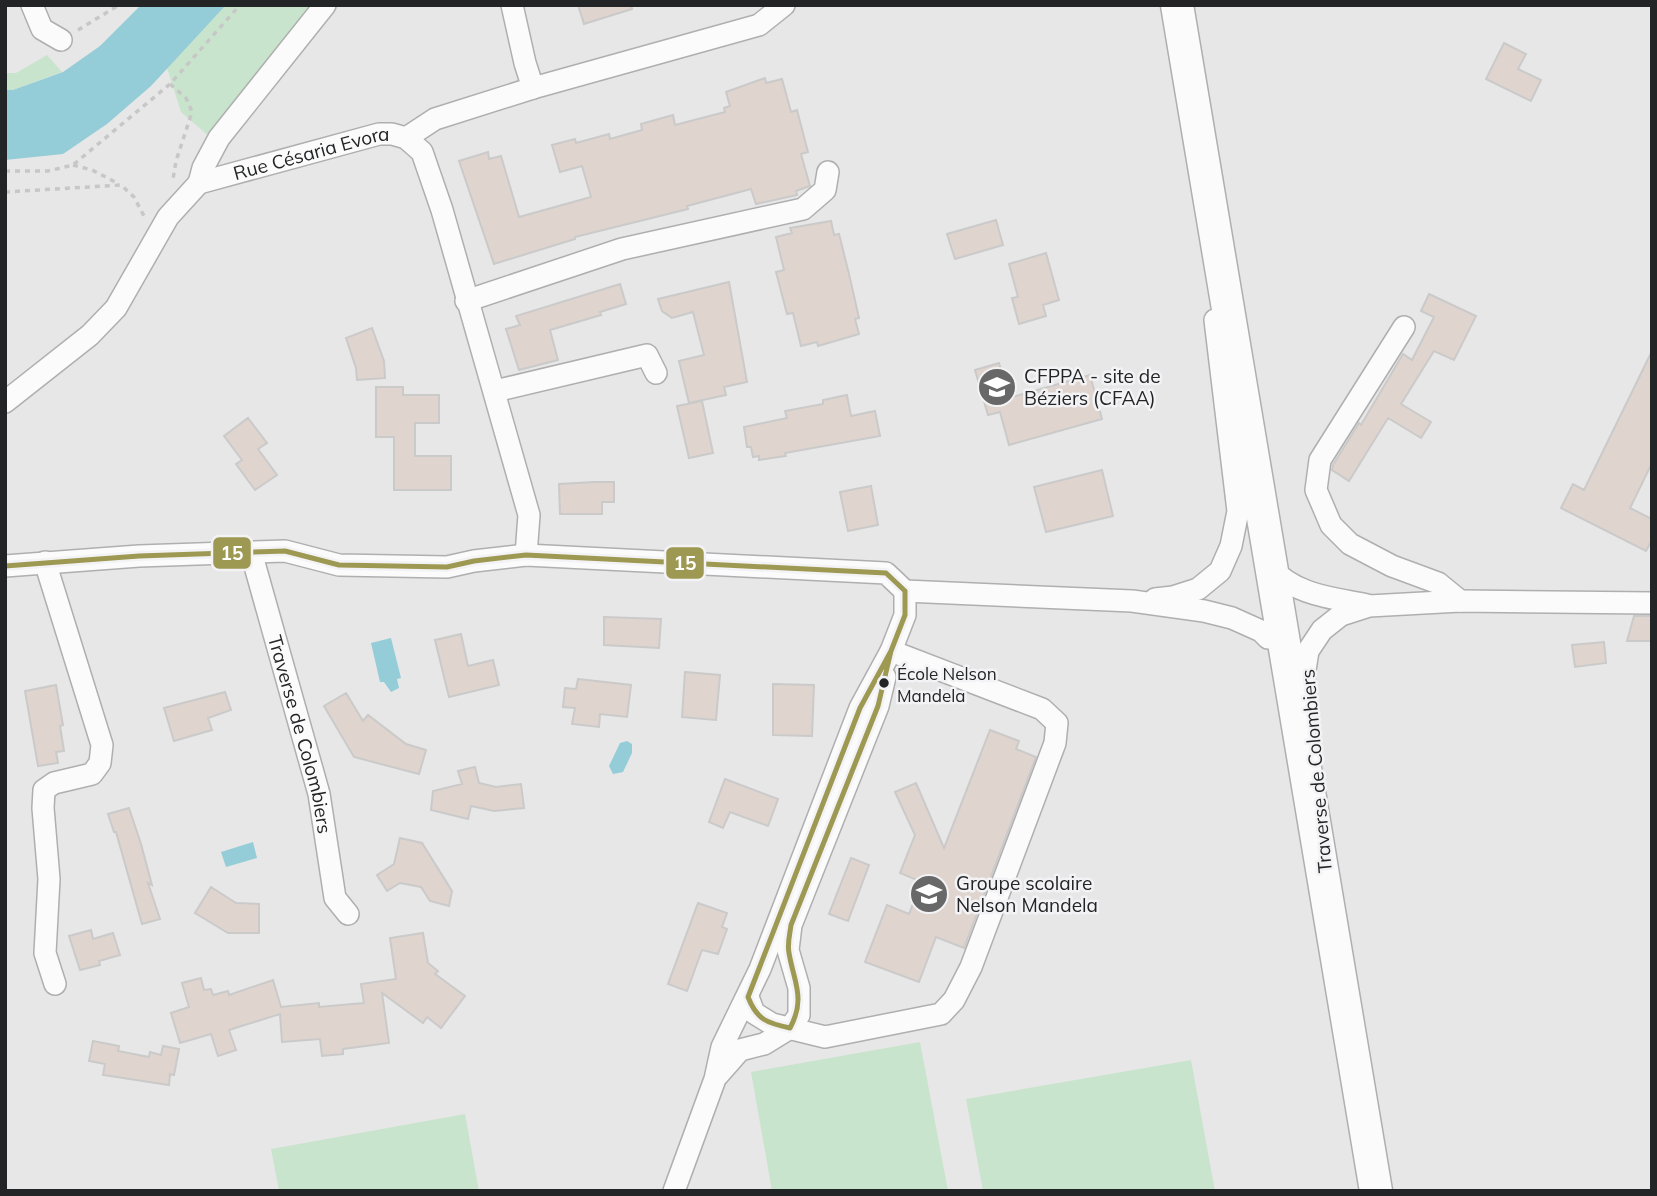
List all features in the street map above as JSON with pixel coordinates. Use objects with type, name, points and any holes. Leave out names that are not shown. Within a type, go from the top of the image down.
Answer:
[{"type":"highway","points":[[1164,5],[1362,1191]]},
{"type":"highway","points":[[1177,5],[1376,1191]]},
{"type":"street","points":[[32,5],[42,29],[61,40]]},
{"type":"street","points":[[5,401],[90,335],[117,308],[168,217],[199,183],[203,167],[219,138],[325,5]]},
{"type":"street","points":[[234,174],[228,143],[279,85],[341,5]]},
{"type":"street","points":[[512,5],[533,88]]},
{"type":"street","points":[[406,138],[435,119],[533,88],[759,24],[784,5]]},
{"type":"street","name":"Rue Césaria Evora","points":[[199,183],[379,134],[406,138],[422,152],[442,210],[529,515],[526,555]]},
{"type":"street","points":[[466,301],[622,249],[803,209],[825,190],[828,172]]},
{"type":"street","points":[[1132,601],[1172,597],[1198,589],[1220,571],[1231,546],[1238,511],[1213,303]]},
{"type":"street","points":[[1404,327],[1320,460],[1316,490],[1331,525],[1350,544],[1392,566],[1438,583],[1460,601]]},
{"type":"street","points":[[495,391],[647,355],[656,373]]},
{"type":"street","points":[[5,566],[285,551],[339,565],[447,567],[526,555],[886,573],[905,591],[1132,601],[1204,611],[1231,618],[1261,631],[1268,638]]},
{"type":"street","name":"Traverse de Colombiers","points":[[251,552],[319,794],[335,898],[348,914]]},
{"type":"street","points":[[45,562],[102,745],[100,763],[92,774],[54,783],[44,790],[48,879],[45,953],[55,984]]},
{"type":"street","name":"Traverse de Colombiers","points":[[1271,567],[1280,579],[1304,590],[1370,606]]},
{"type":"street","points":[[674,1191],[715,1079],[722,1047],[748,997],[860,708],[891,651],[905,615],[905,591]]},
{"type":"street","name":"Traverse de Colombiers","points":[[1325,887],[1304,676],[1308,651],[1322,629],[1340,615],[1370,606],[1460,601],[1652,603]]},
{"type":"street","points":[[748,997],[754,1013],[772,1024],[825,1037],[941,1014],[954,1000],[971,967],[1055,743],[1056,723],[1042,709],[891,651]]},
{"type":"street","points":[[715,1079],[740,1050],[764,1044],[790,1028],[799,1015],[799,988],[788,950],[792,925],[878,706],[891,651]]},
{"type":"path","points":[[61,40],[118,5]]},
{"type":"path","points":[[5,171],[48,171],[73,165],[170,84],[240,5]]},
{"type":"path","points":[[170,84],[186,98],[192,112],[176,161],[173,179],[176,189]]},
{"type":"path","points":[[73,165],[92,170],[121,185],[134,197],[148,224]]},
{"type":"path","points":[[5,192],[121,185]]},
{"type":"green space","points":[[226,5],[318,5],[212,139],[181,112],[167,68]]},
{"type":"green space","points":[[47,55],[62,72],[13,90],[5,90],[5,73],[16,73]]},
{"type":"green space","points":[[920,1042],[948,1191],[772,1191],[751,1072]]},
{"type":"green space","points":[[1191,1060],[1215,1191],[983,1191],[966,1099]]},
{"type":"green space","points":[[465,1114],[479,1191],[279,1191],[271,1149]]},
{"type":"water","points":[[141,5],[226,5],[151,86],[107,124],[63,154],[5,160],[5,90],[13,90],[63,72],[100,46]]},
{"type":"water","points":[[391,638],[401,678],[397,679],[399,688],[391,692],[384,682],[380,682],[371,643]]},
{"type":"water","points":[[627,741],[632,744],[632,753],[623,772],[613,774],[609,766],[620,743]]},
{"type":"water","points":[[253,842],[257,858],[226,867],[221,852]]},
{"type":"building","points":[[578,5],[631,5],[632,9],[584,24]]},
{"type":"building","points":[[1504,43],[1526,54],[1518,69],[1541,80],[1531,101],[1486,79]]},
{"type":"building","points":[[765,78],[766,83],[782,79],[791,112],[797,110],[808,152],[801,154],[810,186],[796,191],[797,195],[756,204],[751,189],[687,206],[688,209],[575,237],[494,264],[459,161],[488,152],[489,159],[501,156],[519,217],[591,197],[582,166],[560,172],[552,145],[575,139],[576,143],[609,134],[610,139],[642,130],[641,124],[673,115],[675,125],[725,112],[724,108],[730,106],[726,92]]},
{"type":"building","points":[[996,220],[1003,245],[955,259],[947,234]]},
{"type":"building","points":[[831,221],[834,235],[839,234],[849,274],[859,318],[855,319],[859,334],[818,346],[817,342],[801,346],[793,313],[787,314],[776,272],[784,270],[776,237],[792,233],[790,228]]},
{"type":"building","points":[[1046,253],[1059,300],[1043,305],[1046,316],[1019,324],[1012,298],[1018,297],[1009,264]]},
{"type":"building","points":[[729,282],[747,382],[724,387],[726,395],[689,403],[679,361],[704,355],[693,312],[672,318],[662,311],[658,299]]},
{"type":"building","points":[[620,284],[626,304],[600,312],[601,315],[550,330],[558,360],[519,370],[506,329],[520,325],[516,316]]},
{"type":"building","points":[[1429,294],[1476,316],[1454,360],[1434,351],[1401,404],[1431,422],[1421,438],[1388,418],[1349,481],[1332,470],[1333,465],[1359,423],[1361,425],[1403,354],[1412,360],[1434,317],[1421,311]]},
{"type":"building","points":[[372,328],[384,361],[385,378],[357,380],[346,338]]},
{"type":"building","points":[[1652,351],[1652,463],[1630,508],[1652,519],[1652,540],[1646,551],[1561,508],[1573,484],[1584,490]]},
{"type":"building","points":[[999,363],[1009,398],[1090,375],[1102,419],[1009,445],[1000,412],[988,415],[975,370]]},
{"type":"building","points":[[376,387],[403,387],[403,395],[439,395],[439,423],[415,423],[415,456],[451,456],[451,490],[394,490],[394,437],[376,437]]},
{"type":"building","points":[[847,395],[851,416],[875,411],[880,436],[759,460],[759,456],[753,457],[751,447],[747,447],[744,427],[787,418],[785,411],[823,404],[823,400]]},
{"type":"building","points":[[702,401],[713,453],[689,458],[677,406]]},
{"type":"building","points":[[248,418],[267,443],[258,449],[277,475],[255,490],[236,464],[242,460],[224,436]]},
{"type":"building","points":[[1102,470],[1113,516],[1046,532],[1034,487]]},
{"type":"building","points":[[614,482],[614,502],[602,502],[602,514],[560,514],[559,484]]},
{"type":"building","points":[[871,486],[878,525],[848,531],[840,492]]},
{"type":"building","points":[[1634,616],[1652,616],[1652,641],[1627,641]]},
{"type":"building","points":[[604,617],[661,619],[659,648],[604,645]]},
{"type":"building","points":[[461,634],[468,666],[493,660],[499,685],[449,697],[435,640]]},
{"type":"building","points":[[1604,642],[1606,663],[1575,667],[1572,645]]},
{"type":"building","points":[[685,672],[720,675],[716,720],[682,717]]},
{"type":"building","points":[[578,679],[631,685],[627,717],[600,714],[599,727],[572,724],[575,708],[563,707],[565,688],[576,689]]},
{"type":"building","points":[[773,684],[814,685],[812,736],[773,735]]},
{"type":"building","points":[[56,685],[63,725],[60,726],[64,751],[56,752],[58,763],[38,766],[25,691]]},
{"type":"building","points":[[225,692],[231,710],[208,718],[212,730],[174,741],[164,708]]},
{"type":"building","points":[[346,693],[363,721],[368,715],[406,744],[426,750],[419,774],[354,757],[324,706]]},
{"type":"building","points":[[990,730],[1019,741],[1016,749],[1036,757],[964,948],[936,937],[919,982],[865,962],[887,905],[909,914],[922,882],[900,873],[915,835],[895,792],[916,783],[944,848]]},
{"type":"building","points":[[475,767],[479,783],[496,787],[521,784],[524,808],[494,811],[471,806],[468,819],[431,810],[433,791],[462,784],[458,771]]},
{"type":"building","points":[[725,779],[778,799],[768,826],[730,812],[723,828],[709,822]]},
{"type":"building","points":[[129,808],[160,919],[142,924],[116,832],[108,814]]},
{"type":"building","points":[[400,838],[422,843],[452,891],[449,906],[430,901],[421,887],[400,883],[387,891],[377,875],[394,864]]},
{"type":"building","points":[[851,858],[869,865],[848,921],[829,914]]},
{"type":"building","points":[[211,887],[236,903],[259,904],[259,933],[228,933],[195,913]]},
{"type":"building","points":[[698,903],[727,913],[722,927],[727,929],[718,954],[702,950],[687,991],[668,984]]},
{"type":"building","points":[[91,930],[93,939],[113,933],[120,955],[99,961],[100,965],[80,970],[69,936]]},
{"type":"building","points":[[423,933],[428,963],[438,971],[435,974],[465,996],[441,1028],[427,1017],[423,1023],[382,993],[389,1043],[343,1049],[343,1054],[322,1056],[320,1039],[282,1042],[280,1014],[229,1030],[236,1050],[218,1056],[211,1034],[180,1043],[171,1013],[189,1007],[182,983],[201,978],[204,990],[211,989],[213,995],[228,991],[229,995],[273,980],[281,1007],[319,1003],[319,1007],[364,1003],[361,984],[396,979],[390,938]]},
{"type":"building","points":[[93,1041],[119,1046],[118,1051],[149,1057],[150,1052],[161,1055],[163,1046],[179,1049],[174,1075],[170,1074],[169,1085],[103,1075],[105,1064],[89,1061]]},
{"type":"transit line","name":"15","points":[[5,566],[139,556],[285,551],[339,565],[447,567],[526,555],[886,573],[905,591]]},
{"type":"transit line","name":"15","points":[[891,651],[905,615],[905,591]]},
{"type":"transit line","name":"15","points":[[891,651],[878,706],[791,925],[788,949],[798,999],[795,1017],[790,1028],[775,1024],[759,1016],[748,997],[860,708],[891,651]]},
{"type":"place","name":"CFPPA - site de Béziers (CFAA)","points":[[997,387]]},
{"type":"place","name":"École Nelson Mandela","points":[[884,683]]},
{"type":"place","name":"Groupe scolaire Nelson Mandela","points":[[929,894]]}]
